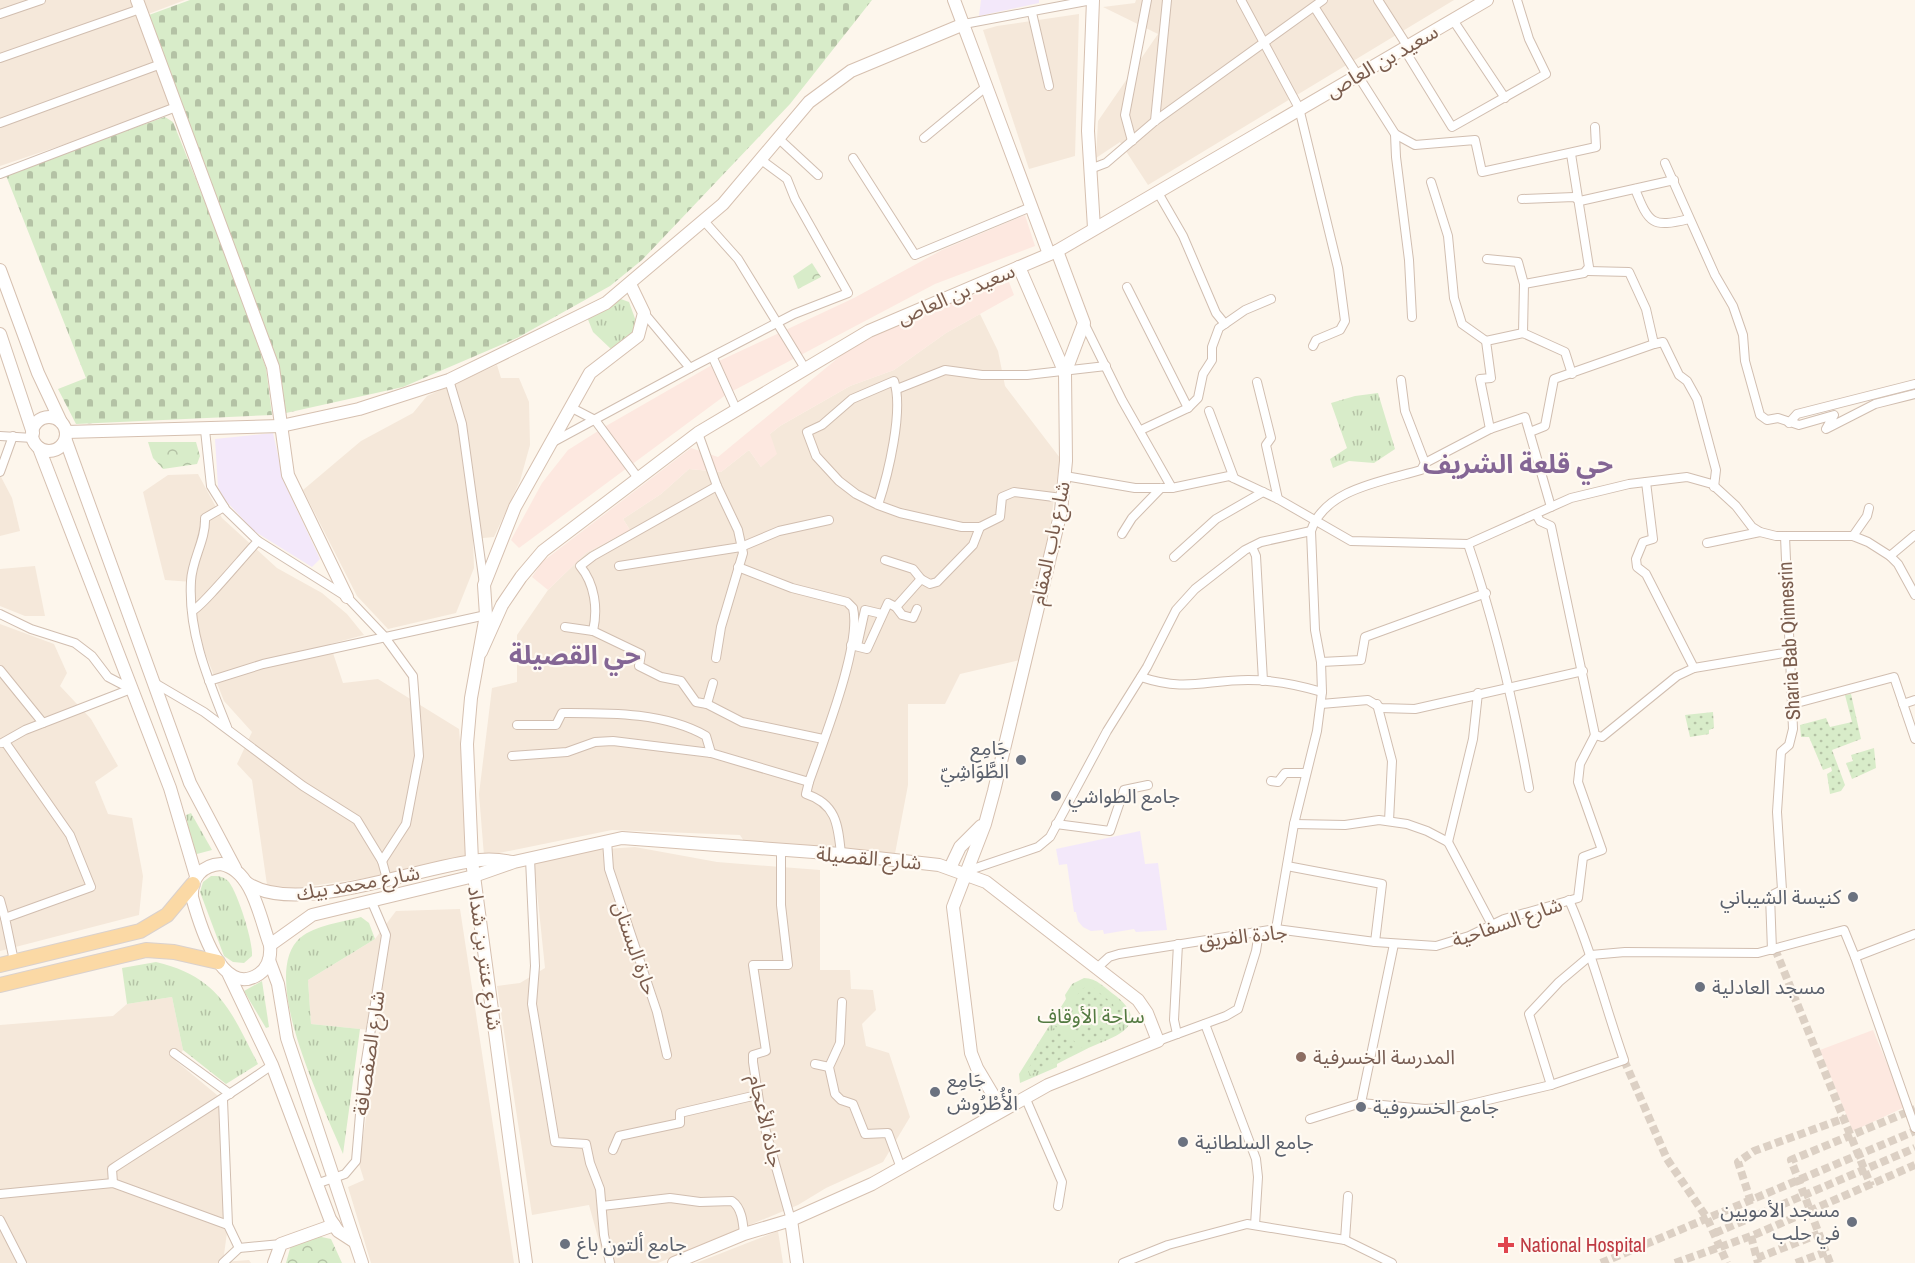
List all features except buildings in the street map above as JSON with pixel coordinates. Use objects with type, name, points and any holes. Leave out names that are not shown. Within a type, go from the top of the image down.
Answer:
[{"type":"main road","points":[[954,0],[1031,207],[1084,323],[1065,373]]},
{"type":"main road","points":[[1093,0],[1088,131],[1094,228]]},
{"type":"main road","name":"سعيد بن العاص","points":[[481,652],[502,605],[537,557],[698,433],[869,331],[1053,252],[1487,0]]},
{"type":"main road","points":[[139,4],[273,367],[288,475],[347,597]]},
{"type":"main road","points":[[35,440],[37,423],[46,418],[64,432],[205,430],[281,426],[359,409],[449,380],[606,303],[723,204],[809,102],[851,71],[964,24]]},
{"type":"main road","name":"شارع باب المقام","points":[[1002,1110],[977,1068],[972,1053],[953,907],[964,872],[985,824],[1062,498],[1065,476],[1065,373],[1019,267]]},
{"type":"main road","points":[[0,270],[38,373],[64,432],[193,791],[235,868],[247,883],[270,945],[269,960],[278,984],[287,1038],[362,1263]]},
{"type":"main road","points":[[481,652],[486,615],[484,585],[515,507],[590,373],[638,336],[644,313],[630,284]]},
{"type":"main road","points":[[0,334],[35,440],[173,796],[195,880],[194,903],[218,962],[229,975],[272,1065],[316,1184],[334,1225],[355,1242]]},
{"type":"main road","points":[[35,440],[56,450],[64,432]]},
{"type":"main road","name":"شارع عنتر بن شداد","points":[[481,652],[471,698],[467,744],[472,861],[526,1263]]},
{"type":"main road","points":[[129,684],[137,672],[151,677]]},
{"type":"main road","points":[[137,705],[150,706],[159,698]]},
{"type":"main road","points":[[950,868],[966,840],[985,824]]},
{"type":"main road","name":"شارع القصيلة","points":[[474,876],[514,862],[633,837],[841,854],[950,868],[964,872],[993,887],[1141,1003],[1158,1041]]},
{"type":"main road","name":"شارع القصيلة","points":[[472,861],[514,862]]},
{"type":"main road","name":"شارع محمد بيك","points":[[247,883],[268,893],[290,896],[472,861]]},
{"type":"main road","points":[[0,965],[141,931],[167,915],[195,880],[214,864],[235,868]]},
{"type":"main road","name":"شارع محمد بيك","points":[[270,945],[312,915],[474,876]]},
{"type":"main road","points":[[0,985],[146,950],[174,952],[218,962]]},
{"type":"main road","points":[[229,975],[249,979],[262,972],[269,960]]},
{"type":"main road","points":[[674,1263],[744,1234],[791,1220],[902,1168],[1025,1097],[1074,1073],[1158,1041]]},
{"type":"main road","points":[[791,1220],[797,1263]]},
{"type":"main road","points":[[274,1263],[281,1244],[334,1225]]},
{"type":"street","points":[[0,14],[41,0]]},
{"type":"street","points":[[964,24],[1093,0]]},
{"type":"street","points":[[1132,141],[1125,116],[1147,0]]},
{"type":"street","points":[[1155,121],[1167,0]]},
{"type":"street","points":[[1241,0],[1299,108],[1338,268],[1345,317],[1342,327],[1316,340],[1313,346]]},
{"type":"street","points":[[1090,169],[1106,163],[1155,121],[1315,8],[1323,0]]},
{"type":"street","points":[[1378,0],[1452,127],[1546,74],[1528,39],[1517,0]]},
{"type":"street","points":[[0,58],[139,4]]},
{"type":"street","points":[[1315,8],[1395,134],[1415,145],[1475,140],[1482,172],[1596,147],[1595,127]]},
{"type":"street","points":[[1032,13],[1049,86]]},
{"type":"street","points":[[1454,20],[1504,98]]},
{"type":"street","points":[[0,123],[161,64]]},
{"type":"street","points":[[924,138],[987,87]]},
{"type":"street","points":[[0,174],[177,106]]},
{"type":"street","points":[[1395,134],[1409,260],[1412,317]]},
{"type":"street","points":[[778,138],[818,175]]},
{"type":"street","points":[[1571,154],[1580,201],[1588,271]]},
{"type":"street","points":[[853,158],[915,255],[1031,207]]},
{"type":"street","points":[[553,442],[778,323],[848,293],[795,199],[787,179],[760,159]]},
{"type":"street","points":[[1665,163],[1689,219],[1733,306],[1743,335],[1745,361],[1760,416],[1767,420],[1778,418],[1799,425],[1834,415],[1826,429],[1875,404],[1915,394]]},
{"type":"street","points":[[1522,200],[1574,197],[1580,201],[1674,180]]},
{"type":"street","points":[[1431,182],[1448,236],[1454,298],[1462,324],[1486,341],[1491,378],[1480,379],[1490,429]]},
{"type":"street","points":[[1635,189],[1652,222],[1664,225],[1689,219]]},
{"type":"street","points":[[1157,191],[1183,236],[1216,313],[1226,324]]},
{"type":"street","points":[[704,220],[738,259],[806,370]]},
{"type":"street","points":[[1487,259],[1518,262],[1524,284],[1523,333]]},
{"type":"street","points":[[1524,284],[1588,271],[1629,272],[1646,309],[1654,344]]},
{"type":"street","points":[[1126,287],[1188,408]]},
{"type":"street","points":[[1141,430],[1188,408],[1198,398],[1203,374],[1212,360],[1212,347],[1219,328],[1245,310],[1271,299]]},
{"type":"street","points":[[644,313],[690,368]]},
{"type":"street","points":[[1084,323],[1122,400],[1172,488]]},
{"type":"street","points":[[1486,341],[1523,333],[1565,352],[1572,374]]},
{"type":"street","points":[[1530,432],[1545,426],[1554,379],[1663,342],[1679,375],[1695,394],[1716,470],[1714,487]]},
{"type":"street","points":[[713,358],[737,411]]},
{"type":"street","points":[[897,389],[945,370],[982,375],[1065,373],[1106,366]]},
{"type":"street","points":[[449,380],[462,424],[484,585]]},
{"type":"street","points":[[1401,380],[1405,411],[1425,463]]},
{"type":"street","points":[[878,505],[894,445],[895,414],[899,399],[894,381],[852,399],[822,425],[807,432],[816,456],[839,482],[856,494],[878,505],[942,524],[980,527],[1000,517],[1002,497],[1014,492],[1062,498]]},
{"type":"street","points":[[1257,382],[1271,438],[1266,445],[1278,499]]},
{"type":"street","points":[[1789,423],[1797,414],[1915,384]]},
{"type":"street","points":[[572,408],[595,420],[638,478]]},
{"type":"street","points":[[1209,411],[1234,478]]},
{"type":"street","points":[[1276,929],[1294,824],[1317,731],[1323,692],[1321,662],[1315,630],[1311,531],[1314,521],[1345,494],[1421,470],[1425,463],[1490,429],[1525,417],[1551,507]]},
{"type":"street","points":[[205,430],[211,486],[224,507],[258,541],[347,597],[384,636],[413,676],[418,756],[406,824],[382,861]]},
{"type":"street","points":[[698,433],[717,486],[738,530],[743,553],[721,627],[716,658]]},
{"type":"street","points":[[0,436],[35,440]]},
{"type":"street","points":[[0,472],[13,436]]},
{"type":"street","points":[[1065,476],[1135,488],[1172,488],[1229,476],[1278,499],[1351,541],[1468,544],[1571,498],[1646,482],[1687,477],[1714,487],[1736,506],[1752,527],[1760,532]]},
{"type":"street","points":[[1646,482],[1653,539],[1643,542],[1636,559],[1637,567],[1646,574],[1694,668]]},
{"type":"street","points":[[593,631],[591,581],[580,566],[593,556],[717,486]]},
{"type":"street","points":[[1122,534],[1132,519],[1161,488]]},
{"type":"street","points":[[1174,557],[1216,519],[1263,492]]},
{"type":"street","points":[[224,507],[205,518],[206,529],[191,578],[194,636],[227,728]]},
{"type":"street","points":[[1853,536],[1867,516],[1869,508]]},
{"type":"street","points":[[1536,514],[1540,521],[1551,526],[1595,735],[1602,737],[1677,676],[1694,668],[1791,652]]},
{"type":"street","points":[[619,566],[741,547],[779,531],[829,520]]},
{"type":"street","points":[[885,560],[913,569],[921,579],[930,584],[937,582],[973,545],[980,527]]},
{"type":"street","points":[[964,872],[1038,847],[1050,837],[1107,731],[1141,677],[1176,610],[1195,589],[1227,563],[1252,547],[1269,540],[1311,531]]},
{"type":"street","points":[[1707,543],[1760,532],[1785,536],[1853,536],[1890,556],[1915,595]]},
{"type":"street","points":[[1890,556],[1915,535]]},
{"type":"street","name":"Sharia Bab Qinnesrin","points":[[1772,950],[1770,896],[1782,890],[1778,812],[1781,752],[1789,745],[1793,729],[1791,652],[1785,580],[1785,536]]},
{"type":"street","points":[[192,611],[203,604],[226,574],[258,541]]},
{"type":"street","points":[[1468,544],[1486,593],[1511,688],[1529,788]]},
{"type":"street","points":[[1252,547],[1256,556],[1263,681]]},
{"type":"street","points":[[738,567],[792,588],[850,604],[854,612],[854,646]]},
{"type":"street","points":[[896,607],[915,590],[921,579]]},
{"type":"street","points":[[1321,662],[1360,660],[1365,637],[1486,593]]},
{"type":"street","points":[[854,646],[867,649],[888,603],[896,607],[902,615],[913,618],[917,609]]},
{"type":"street","points":[[841,854],[837,818],[818,798],[806,794],[808,782],[865,610],[882,614]]},
{"type":"street","points":[[209,681],[263,664],[486,615]]},
{"type":"street","points":[[1,617],[75,643],[92,656],[108,677],[129,684]]},
{"type":"street","points":[[565,627],[593,631],[641,654],[639,666],[661,677],[681,681],[696,702],[707,704],[742,722],[823,739]]},
{"type":"street","points":[[0,670],[43,723]]},
{"type":"street","points":[[1321,704],[1368,700],[1381,708],[1411,710],[1583,671]]},
{"type":"street","points":[[151,677],[227,728],[303,786],[357,820],[382,861],[387,879]]},
{"type":"street","points":[[1141,677],[1163,685],[1182,686],[1246,680],[1323,692]]},
{"type":"street","points":[[1793,704],[1894,677],[1915,739]]},
{"type":"street","points":[[707,704],[713,683]]},
{"type":"street","points":[[5,918],[91,887],[70,835],[2,743],[129,684]]},
{"type":"street","points":[[1448,842],[1473,739],[1478,693]]},
{"type":"street","points":[[1902,704],[1915,700]]},
{"type":"street","points":[[1377,704],[1392,761],[1389,821]]},
{"type":"street","points":[[517,725],[556,725],[562,713],[616,713],[690,726],[706,736],[711,753]]},
{"type":"street","name":"شارع السفاحية","points":[[1394,944],[1436,946],[1469,936],[1492,925],[1578,898],[1583,857],[1602,850],[1578,782],[1580,764],[1595,735]]},
{"type":"street","points":[[512,756],[567,752],[595,742],[613,741],[711,753],[808,782]]},
{"type":"street","points":[[1270,781],[1278,782],[1285,773],[1305,773]]},
{"type":"street","points":[[1056,824],[1110,831],[1124,790],[1149,785]]},
{"type":"street","points":[[1294,824],[1345,825],[1379,820],[1428,831],[1448,842],[1492,925]]},
{"type":"street","name":"حارة البستان","points":[[607,841],[609,869],[657,1012],[667,1055]]},
{"type":"street","name":"جادة الأعجام","points":[[781,850],[781,906],[788,965],[753,965],[766,1051],[753,1055],[757,1095],[791,1220]]},
{"type":"street","points":[[530,859],[535,966],[532,1004],[555,1142],[586,1144],[602,1206],[604,1236],[610,1263]]},
{"type":"street","points":[[1287,866],[1382,884],[1376,942]]},
{"type":"street","points":[[0,900],[14,962]]},
{"type":"street","name":"شارع الصفصافة","points":[[316,1184],[335,1179],[351,1169],[356,1161],[363,1079],[386,935],[371,900]]},
{"type":"street","points":[[1310,1119],[1361,1103],[1442,1110],[1551,1085],[1624,1060],[1602,1000],[1591,955],[1569,900]]},
{"type":"street","name":"جادة الفريق","points":[[1097,968],[1108,957],[1276,929],[1394,944]]},
{"type":"street","points":[[1551,1085],[1528,1014],[1559,982],[1591,955],[1625,952],[1758,954],[1844,930],[1915,1128]]},
{"type":"street","points":[[1158,1041],[1238,1009],[1256,951],[1259,932]]},
{"type":"street","points":[[1855,957],[1915,934]]},
{"type":"street","points":[[1177,1034],[1174,1020],[1178,944]]},
{"type":"street","points":[[1361,1103],[1394,944]]},
{"type":"street","points":[[842,1002],[840,1043],[828,1067],[835,1095],[853,1104],[865,1134],[888,1133],[902,1168]]},
{"type":"street","points":[[1205,1024],[1256,1159],[1258,1177],[1255,1225]]},
{"type":"street","points":[[174,1053],[227,1097],[228,1225],[239,1248]]},
{"type":"street","points":[[815,1064],[828,1067]]},
{"type":"street","points":[[113,1183],[112,1169],[194,1115],[227,1097],[272,1065]]},
{"type":"street","points":[[613,1150],[619,1136],[680,1123],[680,1113],[757,1095]]},
{"type":"street","points":[[1025,1097],[1062,1182],[1058,1206]]},
{"type":"street","points":[[0,1194],[113,1183],[228,1225]]},
{"type":"street","points":[[1345,1240],[1348,1196]]},
{"type":"street","points":[[602,1206],[670,1198],[700,1202],[732,1201],[742,1216],[744,1234]]},
{"type":"street","points":[[0,1220],[22,1263]]},
{"type":"street","points":[[1123,1263],[1168,1245],[1247,1224],[1345,1240],[1392,1263]]},
{"type":"street","points":[[223,1263],[239,1248],[281,1244]]},
{"type":"shaded area","points":[[0,0],[185,0],[143,16],[176,107],[0,166]]},
{"type":"shaded area","points":[[981,0],[1039,0],[1039,3],[979,16]]},
{"type":"shaded area","points":[[1136,0],[1454,0],[1148,185],[1120,142],[1096,158],[1098,121],[1158,34],[1103,7],[1135,3]]},
{"type":"shaded area","points":[[1079,14],[1075,156],[1029,169],[983,30]]},
{"type":"shaded area","points":[[1025,215],[1035,246],[935,284],[727,394],[519,548],[511,540],[542,483],[568,450],[719,361],[854,298],[942,250]]},
{"type":"shaded area","points":[[1009,282],[1014,295],[946,333],[894,370],[850,386],[780,426],[770,434],[777,454],[761,467],[749,450],[721,472],[689,469],[661,494],[623,519],[630,530],[586,553],[548,590],[532,577],[542,562],[691,448],[718,457],[867,334]]},
{"type":"shaded area","name":"حي القصيلة","points":[[980,314],[998,351],[1005,386],[1060,458],[1050,527],[1020,660],[960,674],[945,704],[908,704],[908,785],[894,859],[751,852],[740,835],[612,830],[484,856],[479,794],[492,688],[517,682],[517,635],[548,590],[586,553],[630,530],[623,519],[661,494],[689,469],[721,472],[749,450],[761,467],[770,434],[780,426],[850,386],[894,370],[946,333]]},
{"type":"shaded area","points":[[497,365],[501,378],[519,378],[529,402],[530,445],[520,481],[494,537],[473,539],[474,568],[456,613],[388,629],[357,596],[303,490],[361,441],[413,413],[427,396]]},
{"type":"shaded area","points":[[273,433],[284,482],[320,559],[312,567],[254,531],[225,500],[218,487],[215,439]]},
{"type":"shaded area","points":[[198,474],[222,518],[277,568],[322,593],[347,614],[364,635],[330,644],[343,683],[378,679],[459,729],[469,855],[388,875],[268,892],[252,780],[237,764],[252,732],[224,701],[198,635],[192,582],[165,580],[143,492],[168,475]]},
{"type":"shaded area","points":[[0,475],[12,498],[20,531],[0,536]]},
{"type":"shaded area","points":[[35,566],[45,616],[25,616],[0,606],[0,569]]},
{"type":"shaded area","points":[[0,624],[54,644],[67,673],[60,686],[91,719],[118,766],[95,782],[108,814],[132,818],[143,876],[139,915],[0,951]]},
{"type":"shaded area","points":[[1140,831],[1145,864],[1158,863],[1167,930],[1136,932],[1134,929],[1104,934],[1103,930],[1091,931],[1083,927],[1074,912],[1067,864],[1059,865],[1056,849]]},
{"type":"shaded area","points":[[635,847],[717,862],[820,870],[820,970],[850,970],[851,989],[873,990],[876,1010],[862,1024],[866,1046],[889,1053],[910,1117],[883,1162],[826,1188],[798,1205],[658,1263],[605,1263],[589,1205],[532,1215],[497,986],[520,983],[545,968],[534,863],[591,850]]},
{"type":"shaded area","points":[[460,909],[514,1263],[371,1263],[348,1187],[364,1180],[359,1164],[379,1031],[311,1024],[308,980],[375,939],[396,911]]},
{"type":"shaded area","points":[[172,997],[183,1050],[176,1061],[223,1100],[228,1225],[223,1262],[249,1260],[251,1263],[0,1263],[0,1025],[113,1016],[127,1004]]},
{"type":"shaded area","points":[[1873,1030],[1905,1107],[1853,1131],[1820,1050]]},
{"type":"shaded area","points":[[778,1231],[783,1263],[696,1263]]},
{"type":"green space","points":[[190,0],[872,0],[790,104],[642,260],[610,286],[517,338],[403,387],[286,413],[280,380],[149,15]]},
{"type":"green space","points":[[165,117],[173,122],[225,252],[266,368],[272,415],[76,424],[58,389],[86,378],[5,173]]},
{"type":"green space","points":[[812,263],[821,277],[798,289],[793,276]]},
{"type":"green space","points":[[618,298],[629,302],[637,324],[634,335],[611,349],[593,332],[587,317]]},
{"type":"green space","points":[[1378,393],[1395,449],[1374,463],[1349,461],[1333,468],[1330,459],[1347,448],[1331,403],[1355,396]]},
{"type":"green space","points":[[148,442],[196,442],[200,456],[197,464],[163,469],[153,458]]},
{"type":"green space","points":[[1851,694],[1861,739],[1832,750],[1845,785],[1841,791],[1830,794],[1827,774],[1832,771],[1831,767],[1823,770],[1809,737],[1801,737],[1800,725],[1826,718],[1830,727],[1852,722],[1845,695]]},
{"type":"green space","points":[[1713,712],[1714,728],[1709,730],[1709,734],[1690,737],[1685,715]]},
{"type":"green space","points":[[1874,748],[1876,768],[1852,779],[1846,763],[1853,761],[1851,755]]},
{"type":"green space","points":[[191,813],[212,850],[193,855],[186,815]]},
{"type":"green space","points":[[211,876],[225,879],[233,888],[248,929],[252,949],[252,956],[244,963],[233,962],[224,956],[200,892],[203,882]]},
{"type":"green space","points":[[361,917],[369,923],[375,939],[308,980],[311,1024],[360,1029],[343,1154],[310,1076],[299,1043],[290,1011],[286,981],[289,956],[300,938],[321,927]]},
{"type":"green space","points":[[156,962],[195,977],[221,999],[240,1028],[258,1064],[226,1084],[183,1050],[172,997],[127,1004],[122,968]]},
{"type":"green space","name":"ساحة الأوقاف","points":[[1084,978],[1101,984],[1125,1005],[1131,1020],[1128,1026],[1116,1036],[1083,1050],[1057,1064],[1057,1067],[1020,1083],[1019,1074],[1066,999],[1065,995],[1072,984]]},
{"type":"green space","points":[[262,981],[269,1027],[266,1028],[244,991]]},
{"type":"green space","points":[[1090,985],[1113,1004],[1114,1010],[1122,1009],[1123,1017],[1122,1023],[1114,1033],[1088,1046],[1058,1020],[1082,989]]},
{"type":"green space","points":[[1055,1026],[1082,1048],[1030,1075],[1028,1069]]},
{"type":"green space","points":[[312,1235],[331,1239],[342,1263],[286,1263],[291,1245]]},
{"type":"tunnel","points":[[1775,949],[1871,1186]]},
{"type":"tunnel","points":[[1624,1060],[1667,1159],[1707,1218],[1727,1263]]},
{"type":"tunnel","points":[[1830,1263],[1791,1160],[1915,1109]]},
{"type":"tunnel","points":[[1751,1202],[1738,1162],[1754,1151],[1845,1118]]},
{"type":"tunnel","points":[[1601,1263],[1915,1131]]},
{"type":"tunnel","points":[[1715,1233],[1915,1148]]},
{"type":"tunnel","points":[[1675,1263],[1754,1235],[1915,1165]]},
{"type":"tunnel","points":[[1757,1258],[1819,1234]]},
{"type":"tunnel","points":[[1751,1236],[1758,1263]]},
{"type":"tunnel","points":[[1796,1263],[1826,1252]]},
{"type":"place","name":"جَامِع الطَّوَاشِيّ","points":[[1021,760]]},
{"type":"place","name":"جامع الطواشي","points":[[1056,796]]},
{"type":"place","name":"كنيسة الشيباني","points":[[1853,897]]},
{"type":"place","name":"مسجد العادلية","points":[[1700,987]]},
{"type":"place","name":"المدرسة الخسرفية","points":[[1301,1057]]},
{"type":"place","name":"جَامِع الْأُطْرُوش","points":[[935,1092]]},
{"type":"place","name":"جامع الخسروفية","points":[[1361,1107]]},
{"type":"place","name":"جامع السلطانية","points":[[1183,1142]]},
{"type":"place","name":"مسجد الأمويين في حلب","points":[[1852,1222]]},
{"type":"place","name":"جامع ألتون باغ","points":[[565,1244]]},
{"type":"place","name":"National Hospital","points":[[1506,1245]]},
{"type":"district","name":"حي قلعة الشريف","points":[[1518,464]]},
{"type":"district","name":"حي القصيلة","points":[[575,655]]}]
